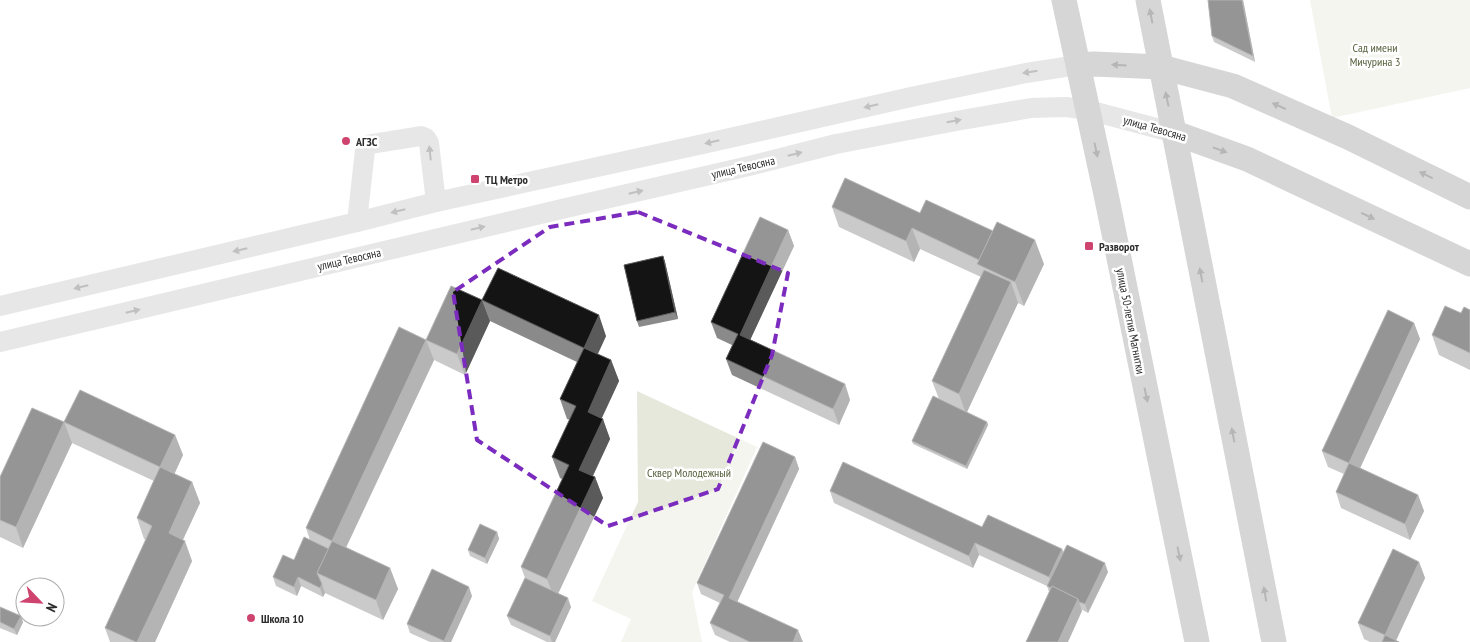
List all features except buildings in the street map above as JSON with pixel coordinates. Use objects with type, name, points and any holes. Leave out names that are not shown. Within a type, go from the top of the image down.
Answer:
[{"type":"main road","name":"улица 50-летия Магнитки","points":[[1064,0],[1197,642]]},
{"type":"main road","points":[[1148,0],[1274,642]]},
{"type":"main road","points":[[1078,65],[1161,67],[1233,86],[1348,138],[1470,197]]},
{"type":"main road","name":"улица Тевосяна","points":[[1175,133],[1247,159],[1470,264]]},
{"type":"street","points":[[0,306],[436,202],[911,97],[1026,73],[1078,65]]},
{"type":"street","name":"улица Тевосяна","points":[[0,342],[836,144],[956,120],[1031,108],[1066,107],[1088,110],[1175,133]]},
{"type":"street","points":[[357,222],[365,150],[371,144],[421,136],[426,138],[429,143],[436,202]]},
{"type":"highlighted area","points":[[638,212],[788,273],[772,355],[718,489],[608,526],[477,440],[453,292],[550,227]]},
{"type":"green space","name":"Сад имени Мичурина 3","points":[[1310,0],[1470,0],[1470,88],[1332,118]]},
{"type":"green space","name":"Сквер Молодежный","points":[[637,391],[757,447],[692,592],[702,642],[621,642],[631,619],[592,601],[638,502]]},
{"type":"place","name":"АГЗС","points":[[346,141]]},
{"type":"place","name":"ТЦ Метро","points":[[475,179]]},
{"type":"place","name":"Разворот","points":[[1089,246]]},
{"type":"place","name":"Школа 10","points":[[251,618]]}]
